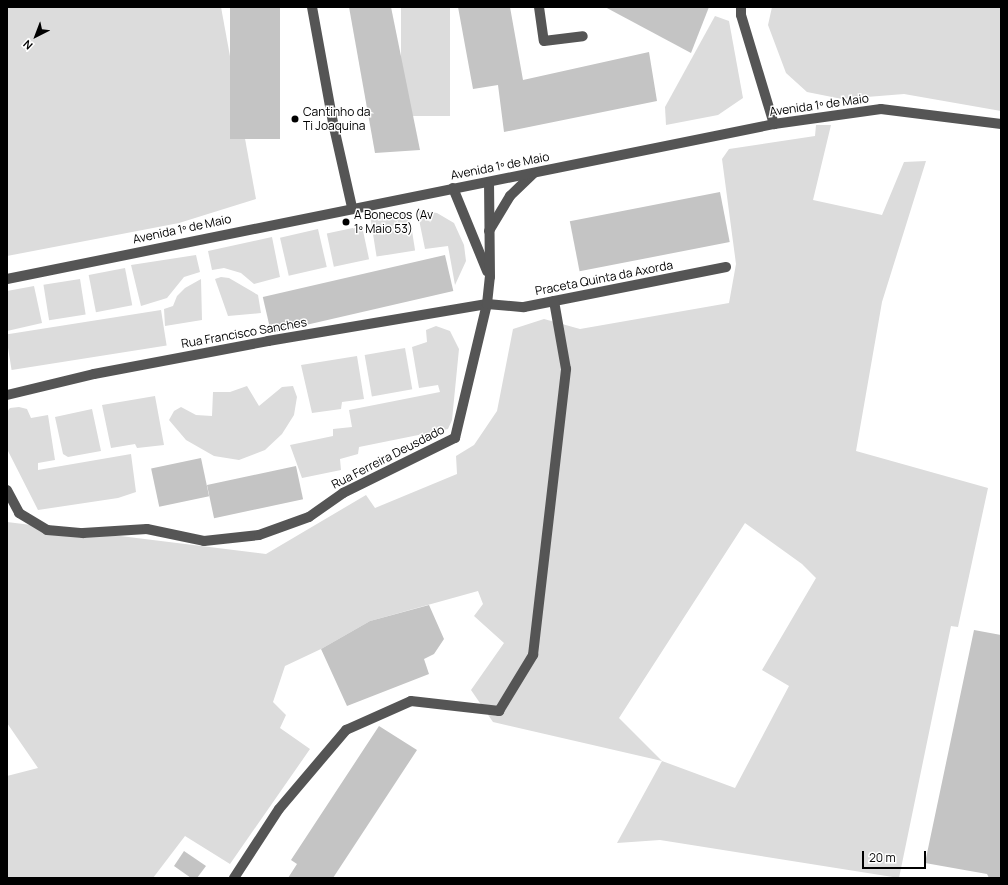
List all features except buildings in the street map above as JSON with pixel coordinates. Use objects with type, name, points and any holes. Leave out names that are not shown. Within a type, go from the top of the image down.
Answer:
[{"type":"street","points":[[312,7],[333,123],[352,207]]},
{"type":"street","points":[[539,7],[544,41],[583,36]]},
{"type":"street","points":[[741,7],[741,15],[774,124]]},
{"type":"street","name":"Avenida 1º de Maio","points":[[7,279],[352,207],[488,183],[534,172],[774,124],[881,109],[1001,124]]},
{"type":"street","points":[[489,231],[510,196],[534,172]]},
{"type":"street","name":"Rua Ferreira Deusdado","points":[[7,490],[20,513],[47,530],[83,534],[146,529],[204,541],[259,535],[309,517],[343,493],[455,438],[487,304],[490,277],[488,183]]},
{"type":"street","name":"Rua Ferreira Deusdado","points":[[453,188],[490,277]]},
{"type":"street","name":"Praceta Quinta da Axorda","points":[[487,304],[524,307],[726,267]]},
{"type":"street","points":[[234,878],[279,809],[346,730],[411,701],[499,711],[533,655],[566,369],[554,301]]},
{"type":"street","name":"Rua Francisco Sanches","points":[[7,396],[110,371],[487,304]]},
{"type":"shaded area","points":[[7,7],[221,7],[256,199],[179,223],[7,256]]},
{"type":"shaded area","points":[[401,7],[450,7],[450,116],[401,116]]},
{"type":"shaded area","points":[[772,7],[1001,7],[1001,111],[904,94],[842,99],[807,92],[786,73],[768,25]]},
{"type":"shaded area","points":[[715,16],[729,21],[743,98],[718,115],[666,125],[665,107]]},
{"type":"shaded area","points":[[816,125],[831,125],[813,200],[882,215],[904,162],[926,161],[882,302],[856,451],[988,488],[958,627],[951,626],[899,878],[660,840],[617,843],[662,761],[493,722],[471,690],[504,643],[474,616],[483,604],[478,591],[370,621],[321,649],[285,666],[273,702],[286,715],[280,728],[310,749],[230,864],[185,836],[153,878],[7,878],[7,776],[38,768],[7,723],[7,522],[266,554],[366,495],[375,508],[457,474],[456,456],[474,445],[497,411],[513,329],[544,319],[580,329],[729,303],[736,264],[722,159],[729,149],[815,136]],"holes":[[[745,523],[802,564],[816,578],[762,670],[789,686],[735,788],[662,761],[619,718]]]},
{"type":"shaded area","points":[[417,210],[437,213],[454,223],[464,245],[466,261],[455,285],[448,246],[425,249]]},
{"type":"shaded area","points":[[409,212],[415,251],[377,257],[370,218]]},
{"type":"shaded area","points":[[362,226],[369,259],[334,267],[327,233]]},
{"type":"shaded area","points":[[318,229],[327,267],[289,276],[280,238]]},
{"type":"shaded area","points":[[272,237],[280,277],[254,284],[241,273],[224,268],[212,270],[208,251]]},
{"type":"shaded area","points":[[196,255],[200,272],[184,277],[167,298],[141,306],[131,265]]},
{"type":"shaded area","points":[[125,268],[132,305],[96,312],[89,275]]},
{"type":"shaded area","points":[[221,277],[229,278],[258,295],[261,313],[228,316],[215,279]]},
{"type":"shaded area","points":[[80,279],[86,315],[49,320],[43,285]]},
{"type":"shaded area","points":[[201,279],[202,320],[165,326],[164,309],[173,306],[177,296],[185,288]]},
{"type":"shaded area","points":[[34,286],[42,323],[7,331],[7,291]]},
{"type":"shaded area","points":[[161,310],[167,346],[12,370],[7,334]]},
{"type":"shaded area","points":[[436,326],[450,331],[459,349],[452,420],[448,429],[359,447],[358,454],[340,459],[341,470],[302,478],[290,445],[333,436],[333,429],[352,427],[349,410],[440,392],[438,385],[419,388],[412,347],[427,342],[426,330]]},
{"type":"shaded area","points":[[405,348],[412,389],[372,396],[365,355]]},
{"type":"shaded area","points":[[357,356],[364,399],[342,402],[341,409],[312,413],[301,365]]},
{"type":"shaded area","points":[[247,386],[259,406],[282,387],[293,386],[297,397],[294,415],[282,434],[265,450],[239,460],[214,456],[186,440],[169,420],[174,411],[181,407],[196,415],[212,416],[213,392],[230,392]]},
{"type":"shaded area","points":[[155,396],[164,445],[137,448],[135,444],[111,448],[102,405]]},
{"type":"shaded area","points":[[19,407],[27,409],[31,418],[48,415],[55,460],[38,463],[38,470],[131,454],[136,492],[118,498],[38,510],[7,449],[7,412],[10,408]]},
{"type":"shaded area","points":[[92,409],[101,451],[68,457],[63,454],[55,417]]},
{"type":"place","name":"Cantinho da Ti Joaquina","points":[[295,119]]},
{"type":"place","name":"A Bonecos (Av 1º Maio 53)","points":[[346,222]]}]
